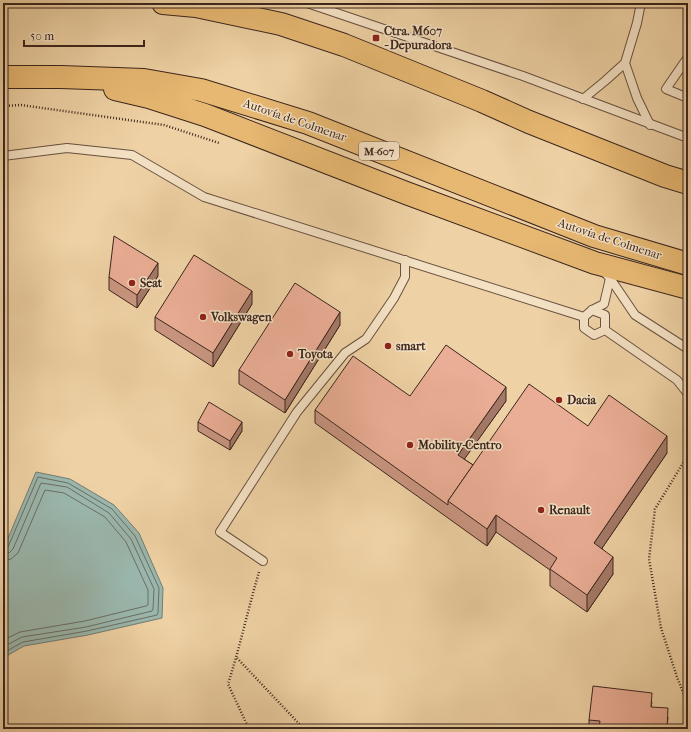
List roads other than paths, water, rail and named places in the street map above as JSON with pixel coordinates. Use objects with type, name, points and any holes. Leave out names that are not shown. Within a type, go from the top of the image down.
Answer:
[{"type":"highway","points":[[163,3],[196,6],[281,24],[344,45],[482,101],[529,122],[665,176],[688,183]]},
{"type":"highway","name":"Autovía de Colmenar","points":[[3,77],[61,77],[144,80],[201,90],[308,123],[594,236],[688,264]]},
{"type":"highway","points":[[61,77],[149,97],[206,115],[406,193],[595,263],[688,288]]},
{"type":"lane","points":[[307,3],[424,44],[523,76],[583,100],[688,138]]},
{"type":"lane","points":[[583,100],[625,63],[637,24],[641,3]]},
{"type":"lane","points":[[688,57],[666,89],[688,98]]},
{"type":"lane","points":[[625,63],[637,98],[650,125]]},
{"type":"lane","points":[[3,156],[67,148],[132,155],[204,197],[584,316]]},
{"type":"lane","points":[[262,561],[220,532],[297,412],[345,353],[366,339],[394,298],[405,277],[405,260]]},
{"type":"lane","points":[[595,263],[610,278],[636,315],[688,349]]},
{"type":"lane","points":[[584,316],[604,304],[610,278]]},
{"type":"lane","points":[[592,310],[605,316],[605,330]]},
{"type":"lane","points":[[584,316],[584,328],[594,335],[605,330]]},
{"type":"lane","points":[[605,330],[677,380],[688,394]]},
{"type":"water","points":[[36,472],[70,479],[114,505],[139,533],[163,588],[162,618],[88,635],[24,646],[3,658],[3,550]]},
{"type":"place","name":"Ctra. M607 - Depuradora","points":[[376,38]]},
{"type":"place","name":"Seat","points":[[132,283]]},
{"type":"place","name":"Volkswagen","points":[[203,317]]},
{"type":"place","name":"smart","points":[[388,346]]},
{"type":"place","name":"Toyota","points":[[290,354]]},
{"type":"place","name":"Dacia","points":[[559,400]]},
{"type":"place","name":"Mobility-Centro","points":[[410,445]]},
{"type":"place","name":"Renault","points":[[541,510]]}]
